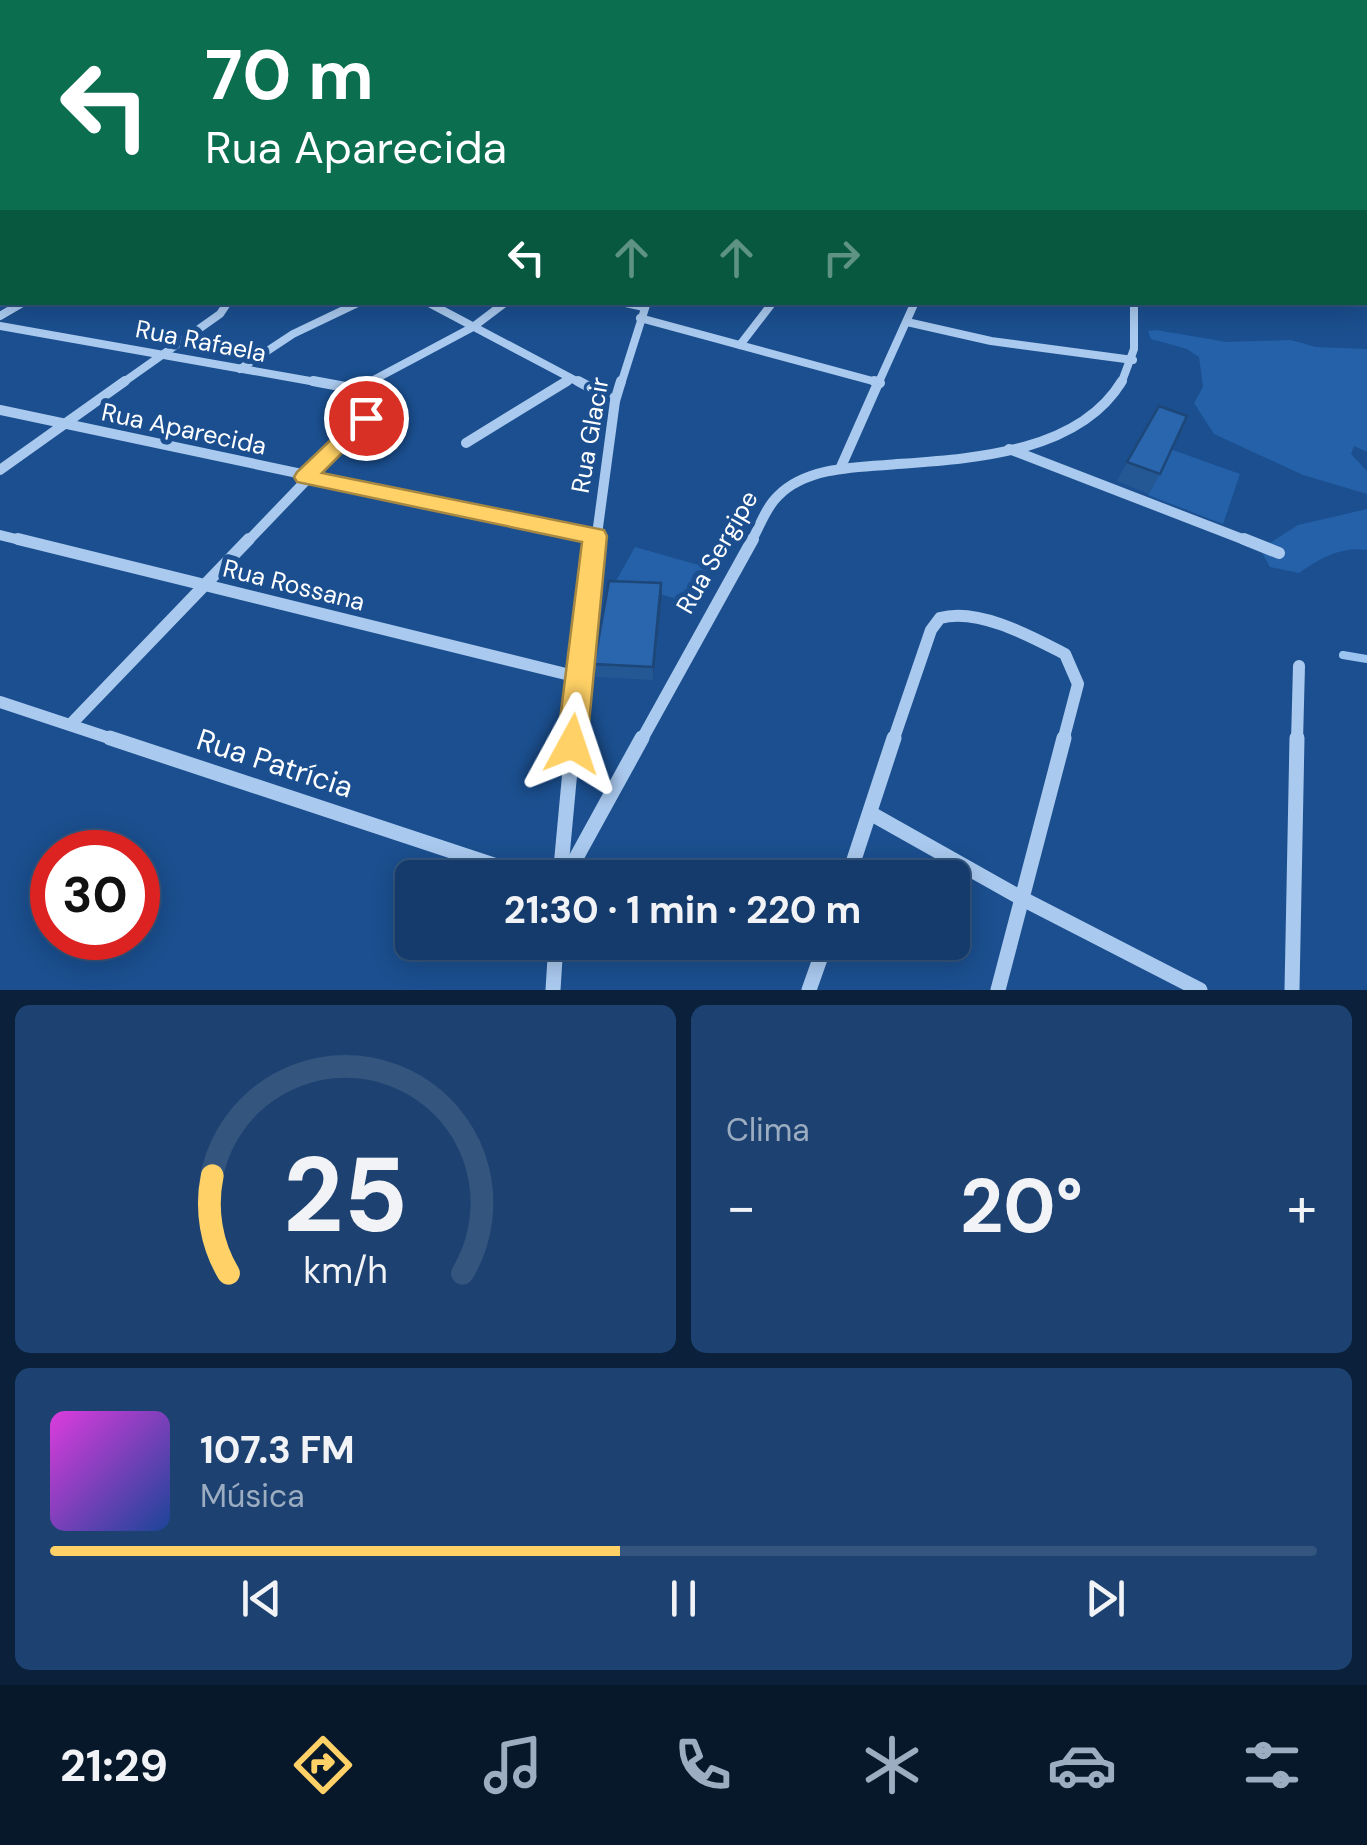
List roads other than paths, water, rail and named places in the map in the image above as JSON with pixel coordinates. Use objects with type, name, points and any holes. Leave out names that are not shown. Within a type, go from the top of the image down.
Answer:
[{"type":"street","points":[[0,470],[220,314],[226,305]]},
{"type":"street","points":[[239,370],[293,334],[354,305]]},
{"type":"street","points":[[433,305],[615,400]]},
{"type":"street","points":[[71,724],[366,418],[373,405],[356,390],[473,327],[502,305]]},
{"type":"street","points":[[740,345],[771,305]]},
{"type":"street","points":[[840,469],[914,305]]},
{"type":"street","name":"Rua Sergipe","points":[[572,860],[776,497],[796,482],[840,469],[1008,448],[1048,439],[1097,415],[1112,402],[1133,360],[1134,305]]},
{"type":"street","points":[[644,309],[740,345],[880,383]]},
{"type":"street","name":"Rua Glacir","points":[[563,860],[578,676],[595,536],[615,400],[644,309]]},
{"type":"street","points":[[907,322],[990,341],[1133,360]]},
{"type":"street","name":"Rua Rafaela","points":[[0,326],[356,390]]},
{"type":"street","points":[[466,443],[572,379]]},
{"type":"street","name":"Rua Aparecida","points":[[0,410],[595,536]]},
{"type":"street","points":[[1008,448],[1280,553]]},
{"type":"street","name":"Rua Rossana","points":[[0,535],[578,676]]},
{"type":"street","points":[[854,860],[926,641],[937,620],[948,615],[972,618],[1054,648],[1071,662],[1078,684],[998,990]]},
{"type":"street","points":[[1292,990],[1299,666]]},
{"type":"street","name":"Rua Patrícia","points":[[0,702],[479,860]]},
{"type":"street","points":[[870,813],[1021,898],[1200,990]]},
{"type":"street","points":[[553,990],[555,960]]},
{"type":"street","points":[[809,990],[820,960]]},
{"type":"waterway","points":[[1343,655],[1367,659]]}]
